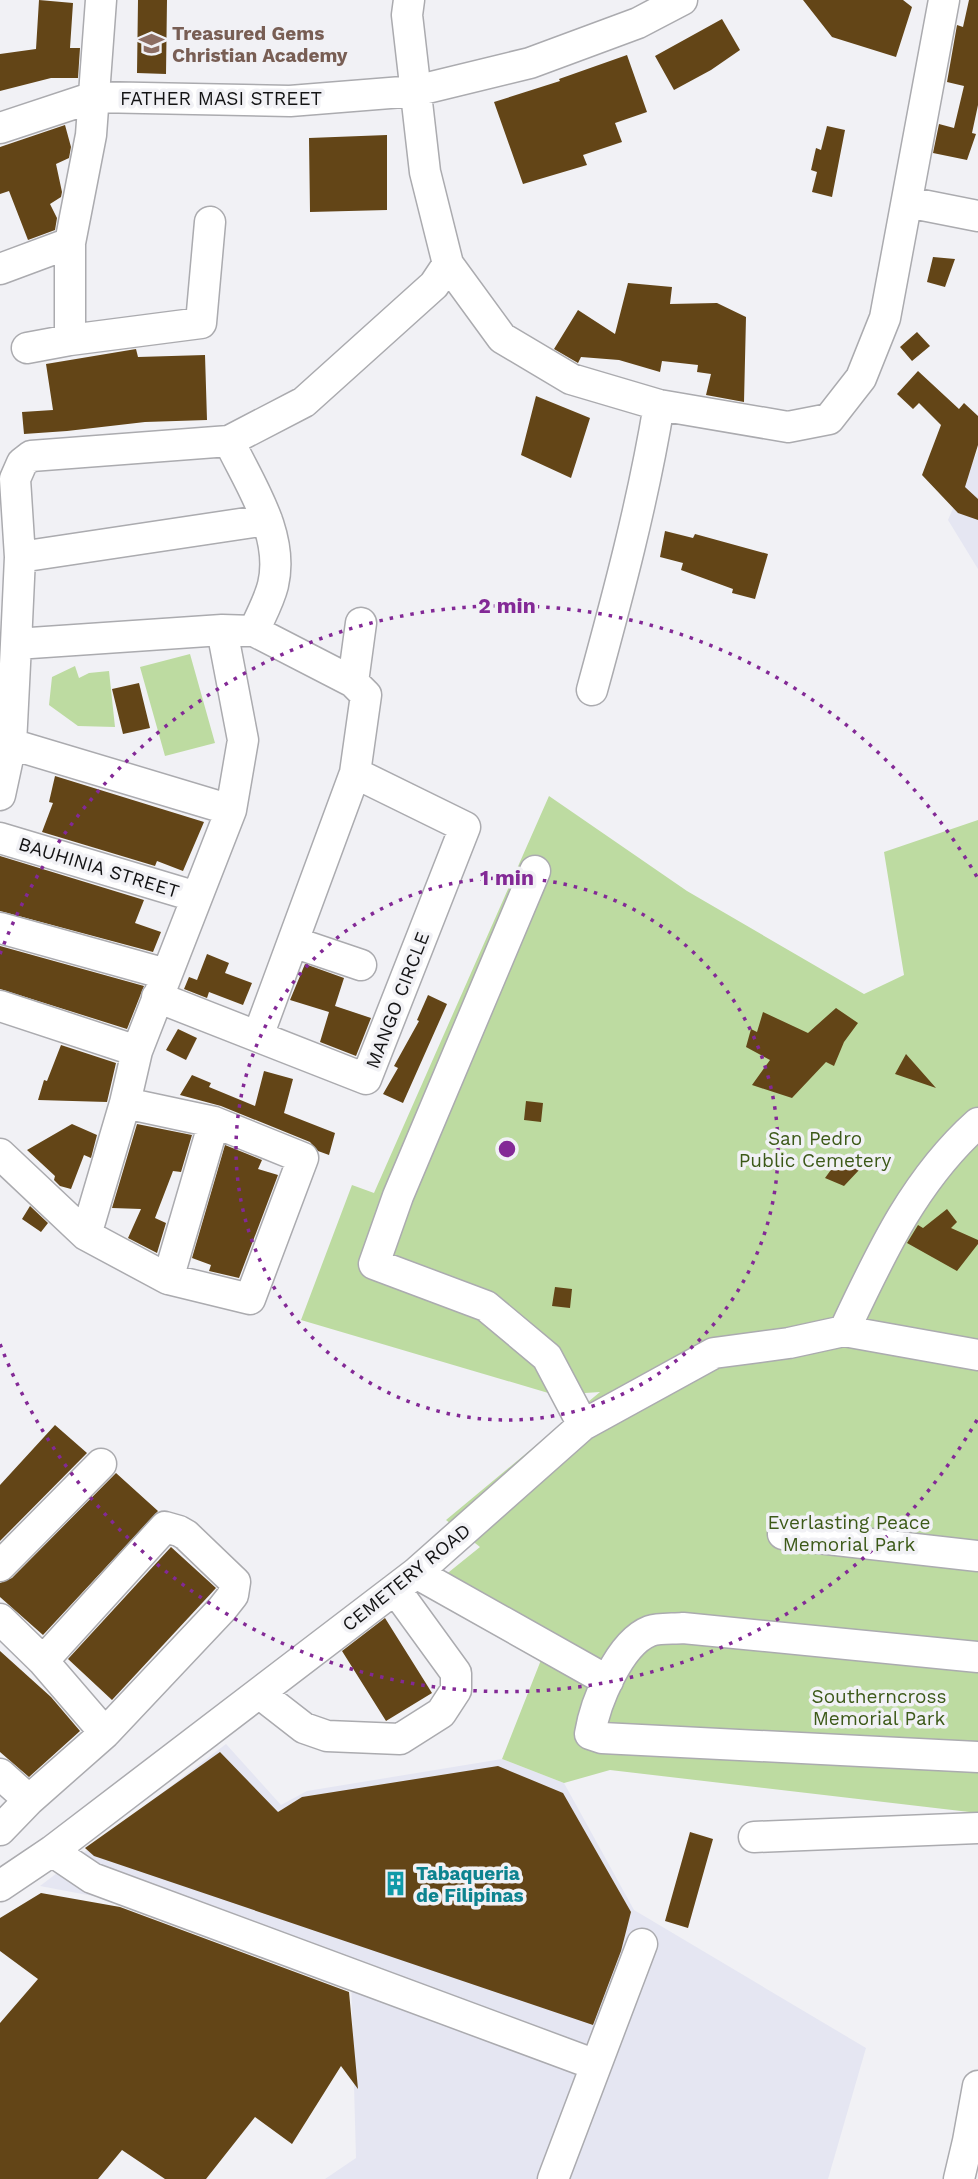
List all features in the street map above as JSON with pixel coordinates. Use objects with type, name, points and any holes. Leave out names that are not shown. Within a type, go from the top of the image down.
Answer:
[{"type":"street","points":[[70,340],[70,243],[91,135],[101,0]]},
{"type":"street","points":[[409,0],[407,15],[425,172],[448,264],[502,338],[571,379],[659,405],[788,427],[828,419],[861,378],[885,318],[944,0]]},
{"type":"street","name":"FATHER MASI STREET","points":[[0,128],[94,97],[290,101],[415,91],[530,62],[638,23],[682,0]]},
{"type":"street","points":[[906,202],[978,216]]},
{"type":"street","points":[[27,348],[201,323],[210,222]]},
{"type":"street","points":[[0,269],[70,243]]},
{"type":"street","points":[[0,795],[11,744],[20,558],[15,478],[22,463],[31,456],[229,441],[304,402],[434,285],[448,264]]},
{"type":"street","points":[[592,690],[649,470],[659,405]]},
{"type":"street","points":[[229,441],[267,520],[276,554],[272,586],[254,631]]},
{"type":"street","points":[[20,558],[267,520]]},
{"type":"street","points":[[353,682],[361,623]]},
{"type":"street","points":[[16,644],[222,630],[254,631],[353,682],[366,695],[355,773],[258,1036]]},
{"type":"street","points":[[86,1235],[125,1103],[137,1051],[231,810],[243,740],[222,630]]},
{"type":"street","points":[[11,744],[231,810]]},
{"type":"street","name":"MANGO CIRCLE","points":[[0,928],[162,985],[258,1036],[366,1079],[465,827],[355,773]]},
{"type":"street","name":"BAUHINIA STREET","points":[[0,838],[197,897]]},
{"type":"street","points":[[535,871],[398,1196],[374,1264],[486,1306],[547,1357],[583,1425]]},
{"type":"street","points":[[293,942],[361,965]]},
{"type":"street","points":[[0,1006],[137,1051]]},
{"type":"street","points":[[0,1154],[86,1235],[168,1279],[250,1299],[303,1158],[214,1122],[125,1103]]},
{"type":"street","points":[[168,1279],[214,1122]]},
{"type":"street","points":[[978,1123],[953,1145],[915,1194],[884,1246],[844,1331],[978,1355]]},
{"type":"street","name":"CEMETERY ROAD","points":[[0,1886],[52,1851],[406,1581],[583,1425],[714,1353],[789,1343],[844,1331]]},
{"type":"street","points":[[0,1566],[101,1464]]},
{"type":"street","points":[[0,1830],[29,1800],[105,1733],[222,1609],[233,1595],[235,1581],[186,1535],[165,1527],[43,1661]]},
{"type":"street","points":[[783,1534],[977,1549]]},
{"type":"street","points":[[406,1581],[608,1681]]},
{"type":"street","points":[[259,1693],[304,1728],[327,1736],[400,1739],[440,1713],[456,1690],[456,1673],[406,1581]]},
{"type":"street","points":[[0,1619],[43,1661],[105,1733]]},
{"type":"street","points":[[978,1657],[683,1628],[651,1631],[632,1643],[608,1681],[592,1721],[590,1734],[603,1738],[978,1757]]},
{"type":"street","points":[[0,1774],[29,1800]]},
{"type":"street","points":[[754,1837],[978,1828]]},
{"type":"street","points":[[52,1851],[92,1878],[596,2065]]},
{"type":"street","points":[[553,2179],[642,1944]]},
{"type":"street","points":[[958,2179],[978,2086]]},
{"type":"shaded area","points":[[978,450],[978,569],[948,520]]},
{"type":"shaded area","points":[[226,1744],[281,1805],[307,1791],[502,1759],[564,1783],[634,1910],[866,2048],[828,2179],[325,2179],[356,2158],[351,1976],[172,1911],[40,1886]]},
{"type":"green space","points":[[190,654],[215,743],[165,756],[140,667]]},
{"type":"green space","points":[[75,666],[79,678],[89,673],[109,671],[115,727],[78,726],[49,705],[52,677]]},
{"type":"green space","points":[[549,796],[687,891],[864,994],[904,975],[884,852],[978,820],[978,1813],[610,1770],[564,1783],[502,1759],[541,1660],[423,1593],[480,1547],[446,1520],[600,1392],[555,1395],[301,1320],[352,1185],[374,1193]]},
{"type":"building","points":[[39,0],[73,3],[70,48],[80,48],[78,78],[51,78],[0,91],[0,54],[36,49]]},
{"type":"building","name":"Treasured Gems Christian Academy","points":[[138,0],[167,0],[166,74],[137,73]]},
{"type":"building","points":[[803,0],[903,0],[912,7],[896,57],[832,37]]},
{"type":"building","points":[[969,0],[978,0],[978,105],[972,133],[976,134],[967,160],[933,153],[939,124],[954,128],[964,86],[947,82],[957,25],[963,27]]},
{"type":"building","points":[[722,19],[740,50],[674,90],[655,56]]},
{"type":"building","points":[[627,55],[647,112],[615,123],[622,142],[583,155],[587,165],[523,184],[494,102],[560,81],[559,79]]},
{"type":"building","points":[[65,125],[71,147],[69,158],[56,164],[62,192],[61,197],[50,204],[57,218],[55,230],[28,240],[9,191],[0,194],[0,147]]},
{"type":"building","points":[[827,126],[845,130],[832,197],[812,192],[817,172],[811,170],[816,148],[821,150]]},
{"type":"building","points":[[387,135],[387,210],[310,212],[309,138]]},
{"type":"building","points":[[933,257],[955,259],[945,287],[927,282]]},
{"type":"building","points":[[628,283],[672,287],[670,304],[717,303],[746,317],[744,402],[706,395],[711,374],[697,372],[698,365],[662,361],[660,372],[619,360],[581,357],[578,363],[554,349],[578,310],[615,334]]},
{"type":"building","points":[[917,332],[930,346],[912,361],[900,347]]},
{"type":"building","points":[[136,349],[138,357],[205,355],[207,420],[145,422],[24,434],[22,412],[53,410],[46,364]]},
{"type":"building","points":[[918,371],[959,409],[964,403],[978,416],[978,445],[965,487],[978,499],[978,520],[958,513],[922,475],[941,425],[919,403],[913,409],[897,394]]},
{"type":"building","points":[[536,396],[590,418],[571,478],[521,455]]},
{"type":"building","points":[[665,531],[693,538],[695,534],[768,554],[755,599],[732,593],[733,589],[681,570],[683,563],[660,557]]},
{"type":"building","points":[[139,683],[150,728],[123,734],[112,689]]},
{"type":"building","points":[[55,776],[204,822],[183,871],[157,861],[155,866],[42,832],[53,803],[49,802]]},
{"type":"building","points":[[0,856],[144,900],[135,923],[161,932],[153,952],[0,911]]},
{"type":"building","points":[[0,946],[144,986],[127,1029],[0,989]]},
{"type":"building","points":[[207,954],[229,963],[225,973],[252,983],[243,1005],[209,992],[207,998],[184,989],[189,977],[197,980]]},
{"type":"building","points":[[305,964],[344,978],[335,1006],[371,1018],[356,1056],[320,1042],[329,1012],[290,1000]]},
{"type":"building","points":[[428,995],[447,1004],[403,1103],[383,1094],[398,1068],[394,1066],[419,1021],[417,1020]]},
{"type":"building","points":[[836,1008],[858,1023],[844,1042],[834,1066],[826,1062],[792,1098],[752,1085],[770,1060],[746,1047],[751,1029],[757,1032],[763,1012],[808,1033]]},
{"type":"building","points":[[178,1029],[197,1038],[186,1060],[166,1050]]},
{"type":"building","points":[[61,1045],[116,1063],[107,1102],[38,1100],[44,1080],[47,1081]]},
{"type":"building","points":[[906,1054],[936,1088],[895,1074]]},
{"type":"building","points":[[264,1071],[293,1079],[284,1113],[335,1133],[329,1155],[318,1151],[310,1142],[221,1106],[180,1095],[192,1075],[211,1083],[209,1087],[255,1106]]},
{"type":"building","points":[[526,1101],[543,1103],[541,1122],[524,1120]]},
{"type":"building","points":[[72,1124],[97,1135],[91,1158],[84,1155],[71,1189],[60,1186],[54,1180],[55,1176],[27,1150]]},
{"type":"building","points":[[137,1124],[192,1135],[181,1172],[173,1171],[155,1218],[166,1223],[157,1253],[128,1238],[141,1209],[112,1208]]},
{"type":"building","points":[[225,1145],[262,1160],[258,1169],[278,1175],[239,1278],[209,1271],[211,1265],[192,1258]]},
{"type":"building","points":[[841,1156],[860,1169],[844,1186],[825,1178]]},
{"type":"building","points":[[30,1206],[48,1223],[41,1232],[22,1219]]},
{"type":"building","points":[[947,1209],[957,1222],[951,1228],[978,1240],[978,1244],[957,1271],[907,1243],[918,1225],[923,1228]]},
{"type":"building","points":[[555,1287],[572,1289],[570,1308],[552,1306]]},
{"type":"building","points":[[55,1425],[87,1453],[0,1541],[0,1485]]},
{"type":"building","points":[[116,1473],[158,1511],[43,1635],[0,1597],[0,1583],[12,1578]]},
{"type":"building","points":[[171,1547],[216,1588],[112,1700],[68,1659]]},
{"type":"building","points":[[385,1618],[432,1693],[386,1721],[342,1651]]},
{"type":"building","points":[[0,1651],[51,1697],[80,1731],[29,1777],[0,1752]]},
{"type":"building","name":"Tabaqueria de Filipinas","points":[[220,1752],[278,1812],[302,1797],[498,1766],[563,1793],[631,1912],[621,1951],[593,2025],[94,1856],[85,1848]]},
{"type":"building","points":[[690,1832],[713,1839],[688,1928],[665,1921]]},
{"type":"building","points":[[41,1893],[120,1907],[349,1992],[358,2089],[341,2066],[292,2144],[255,2117],[206,2179],[165,2179],[122,2150],[98,2179],[0,2179],[0,2023],[38,1979],[0,1951],[0,1918]]},
{"type":"place","name":"Treasured Gems Christian Academy","points":[[152,44]]},
{"type":"place","name":"Tabaqueria de Filipinas","points":[[396,1884]]},
{"type":"park label","name":"San Pedro Public Cemetery","points":[[815,1149]]},
{"type":"park label","name":"Everlasting Peace Memorial Park","points":[[849,1533]]},
{"type":"park label","name":"Southerncross Memorial Park","points":[[879,1707]]}]
